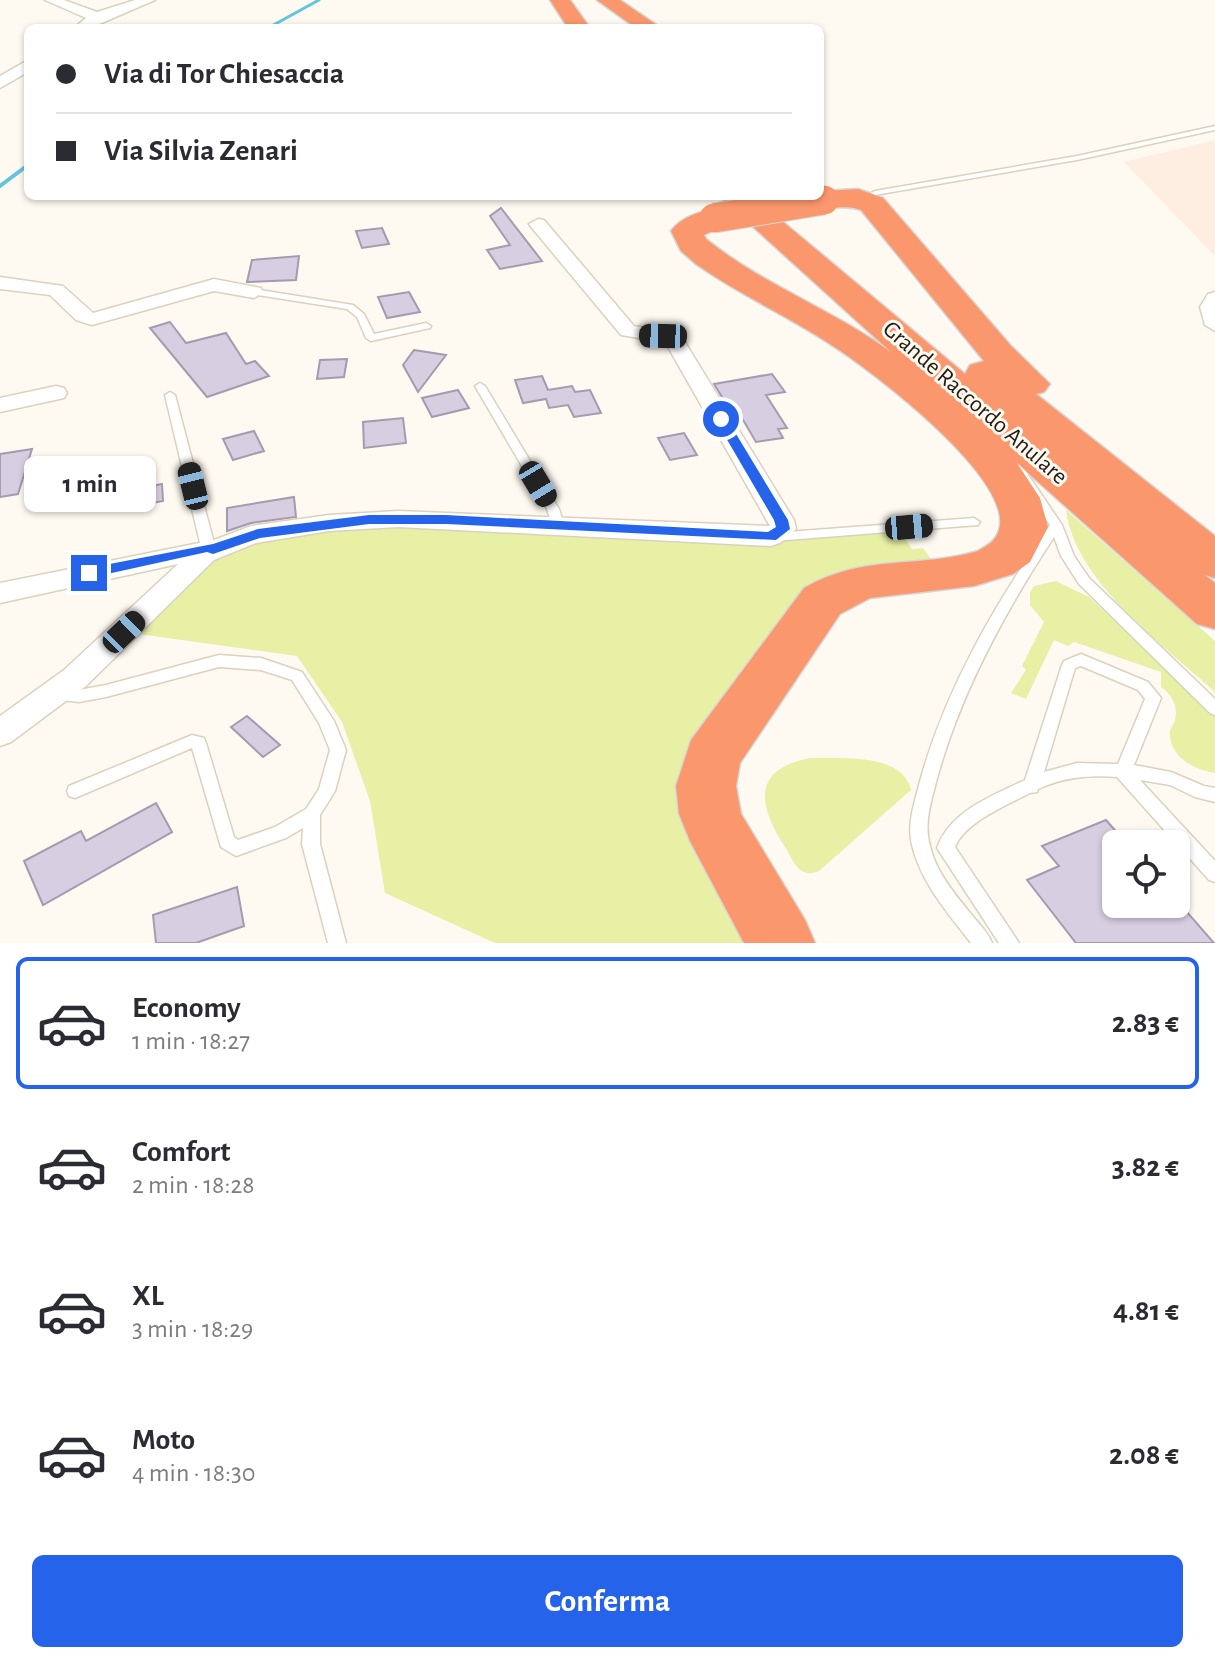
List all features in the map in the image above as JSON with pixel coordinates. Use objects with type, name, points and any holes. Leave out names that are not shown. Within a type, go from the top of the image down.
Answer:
[{"type":"highway","points":[[579,0],[597,24]]},
{"type":"highway","points":[[607,0],[644,24]]},
{"type":"highway","points":[[547,2],[574,24]]},
{"type":"highway","points":[[781,943],[710,814],[706,786],[712,757],[766,676],[832,592],[866,580],[926,575],[1000,560],[1021,540],[1025,518],[1014,487],[996,464],[902,379],[844,337],[692,244],[687,231],[724,207],[858,198],[872,204],[998,354],[1215,560]]},
{"type":"highway","name":"Grande Raccordo Anulare","points":[[773,200],[1215,560]]},
{"type":"highway","name":"Grande Raccordo Anulare","points":[[724,207],[902,340],[1215,611]]},
{"type":"street","points":[[52,0],[97,17]]},
{"type":"street","points":[[87,24],[97,17],[148,0]]},
{"type":"street","points":[[0,83],[24,68]]},
{"type":"street","points":[[0,593],[210,548],[258,533],[359,520],[446,519],[771,537],[783,529],[781,520],[676,343],[668,337],[635,335],[625,329],[538,224]]},
{"type":"street","points":[[0,283],[59,291],[81,315],[92,319],[214,285],[254,292]]},
{"type":"street","points":[[1215,298],[1210,307],[1215,325]]},
{"type":"street","points":[[0,405],[56,393]]},
{"type":"street","points":[[0,733],[54,695],[210,548]]},
{"type":"lane","points":[[875,193],[1077,158],[1215,128]]},
{"type":"lane","points":[[254,292],[350,307],[361,316],[371,338],[426,326]]},
{"type":"lane","points":[[902,340],[1003,447],[1032,484],[1056,525],[1073,565],[1098,598],[1215,709]]},
{"type":"lane","points":[[480,386],[553,509],[558,525]]},
{"type":"lane","points":[[170,395],[210,548]]},
{"type":"lane","points":[[771,537],[974,522]]},
{"type":"lane","points":[[983,943],[934,880],[918,828],[930,767],[976,664],[1020,576],[1056,525]]},
{"type":"lane","points":[[1031,787],[1069,665],[1081,660],[1143,686],[1153,698],[1123,772]]},
{"type":"lane","points":[[54,695],[79,696],[219,661],[261,664],[297,676],[326,721],[338,750],[327,791],[312,814],[280,833],[236,848],[227,842],[198,743],[192,741],[75,791]]},
{"type":"lane","points":[[1010,943],[946,848],[949,834],[967,819],[1067,772],[1123,772],[1168,777],[1198,794],[1215,795]]},
{"type":"lane","points":[[1123,772],[1215,874]]},
{"type":"lane","points":[[312,814],[311,844],[337,943]]},
{"type":"shaded area","points":[[1215,140],[1215,256],[1124,162]]},
{"type":"green space","points":[[1066,510],[1215,641],[1215,692],[1148,633],[1104,587],[1073,537]]},
{"type":"green space","points":[[309,519],[771,537],[898,528],[912,549],[923,548],[936,566],[866,580],[712,757],[781,943],[495,943],[385,893],[370,801],[342,722],[297,656],[124,632],[193,564]]},
{"type":"green space","points":[[1056,581],[1089,597],[1215,715],[1215,773],[1183,760],[1173,747],[1170,730],[1176,712],[1170,696],[1161,687],[1161,672],[1074,642],[1068,646],[1054,640],[1026,699],[1011,693],[1026,670],[1022,666],[1044,622],[1030,605],[1030,592],[1034,586]]},
{"type":"green space","points":[[810,758],[883,763],[896,769],[911,790],[819,871],[808,873],[795,864],[777,834],[770,820],[765,793],[769,781],[777,772]]},
{"type":"building","points":[[501,208],[542,261],[500,269],[487,250],[510,245],[490,216]]},
{"type":"building","points":[[382,228],[389,244],[362,248],[356,231]]},
{"type":"building","points":[[299,256],[296,280],[247,282],[252,260]]},
{"type":"building","points":[[409,292],[420,312],[387,318],[378,297]]},
{"type":"building","points":[[170,322],[186,343],[226,333],[246,364],[255,361],[269,376],[207,397],[150,328]]},
{"type":"building","points":[[414,350],[446,355],[418,392],[403,365]]},
{"type":"building","points":[[347,359],[344,377],[317,379],[320,360]]},
{"type":"building","points":[[772,374],[785,392],[766,395],[787,428],[778,429],[783,438],[756,442],[732,401],[725,402],[714,384]]},
{"type":"building","points":[[542,376],[548,390],[572,386],[575,392],[590,390],[601,413],[574,417],[568,405],[549,408],[546,399],[523,403],[515,380]]},
{"type":"building","points":[[458,390],[469,408],[432,417],[422,398]]},
{"type":"building","points":[[403,418],[406,443],[364,448],[363,422]]},
{"type":"building","points":[[254,431],[264,451],[233,460],[223,439]]},
{"type":"building","points":[[684,433],[697,455],[670,460],[658,438]]},
{"type":"building","points":[[32,449],[18,494],[0,497],[0,454]]},
{"type":"building","points":[[162,484],[163,501],[131,507],[131,490]]},
{"type":"building","points":[[294,497],[296,517],[251,523],[227,531],[227,508]]},
{"type":"building","points":[[247,716],[280,745],[263,757],[231,727]]},
{"type":"building","points":[[156,803],[172,832],[43,905],[24,861],[81,831],[86,841]]},
{"type":"building","points":[[1106,820],[1115,830],[1102,830],[1102,918],[1190,918],[1190,915],[1214,943],[1076,943],[1027,880],[1059,866],[1042,846]]},
{"type":"building","points":[[237,887],[244,926],[196,943],[156,943],[153,915]]},
{"type":"waterway","points":[[275,24],[319,0]]},
{"type":"waterway","points":[[0,186],[24,168]]},
{"type":"route","points":[[89,573],[208,547],[213,549],[258,533],[369,519],[446,519],[771,537],[783,529],[781,520],[721,419]]}]
